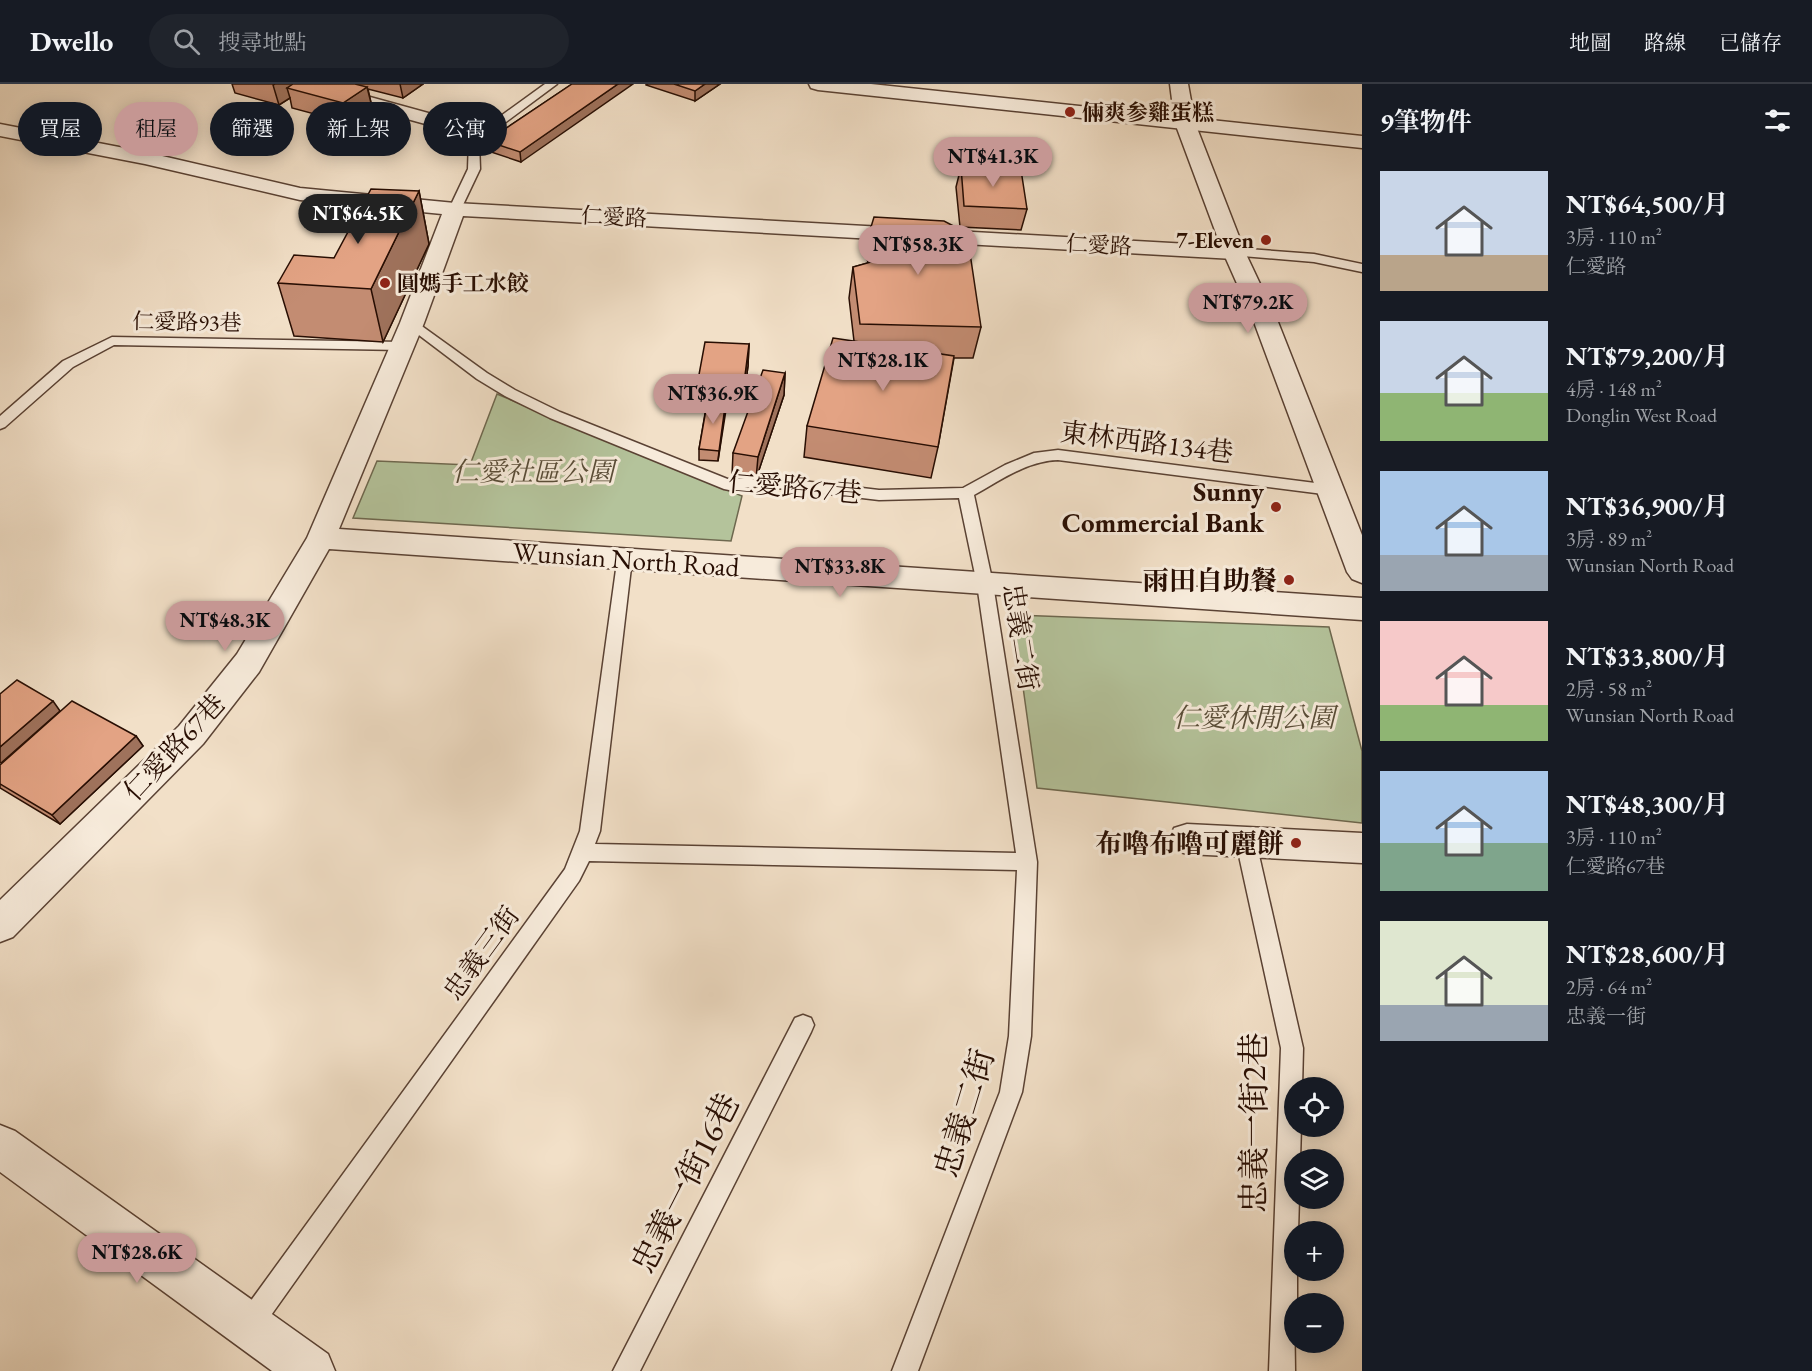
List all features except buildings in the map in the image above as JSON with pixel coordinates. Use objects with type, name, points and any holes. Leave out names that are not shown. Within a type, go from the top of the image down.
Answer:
[{"type":"street","points":[[302,84],[423,117]]},
{"type":"street","points":[[818,84],[1362,142]]},
{"type":"street","points":[[1179,84],[1185,123],[1234,252],[1266,322],[1362,572]]},
{"type":"street","name":"仁愛路","points":[[0,130],[145,158],[300,194],[455,208],[1234,252]]},
{"type":"street","points":[[407,334],[455,208]]},
{"type":"street","name":"仁愛路67巷","points":[[0,925],[191,735],[248,663],[321,538],[407,334]]},
{"type":"street","name":"Wunsian North Road","points":[[321,538],[1362,609]]},
{"type":"street","points":[[1186,839],[1362,848]]},
{"type":"street","points":[[0,1146],[311,1371]]},
{"type":"lane","points":[[507,117],[552,84]]},
{"type":"lane","points":[[455,208],[474,169],[474,156]]},
{"type":"lane","points":[[1234,252],[1314,258],[1362,268]]},
{"type":"lane","name":"仁愛路93巷","points":[[0,424],[68,364],[112,341],[407,334]]},
{"type":"lane","name":"仁愛路67巷","points":[[407,334],[510,393],[555,415],[729,485],[760,482],[879,495],[966,493]]},
{"type":"lane","name":"東林西路134巷","points":[[966,493],[1010,468],[1039,456],[1058,454],[1331,490]]},
{"type":"lane","name":"忠義二街","points":[[905,1371],[1011,1092],[1020,1036],[1027,862],[985,584],[966,493]]},
{"type":"lane","name":"忠義三街","points":[[248,1326],[572,875],[584,852],[590,831],[624,559]]},
{"type":"lane","name":"忠義一街2巷","points":[[1246,842],[1292,1048],[1282,1371]]},
{"type":"lane","points":[[584,852],[1027,862]]},
{"type":"lane","name":"忠義一街16巷","points":[[626,1371],[803,1025]]},
{"type":"green space","name":"仁愛社區公園","points":[[497,394],[742,496],[731,541],[353,518],[377,461],[470,465]]},
{"type":"green space","name":"仁愛休閒公園","points":[[1013,615],[1329,627],[1362,751],[1362,823],[1037,788]]},
{"type":"place","name":"倆爽参雞蛋糕","points":[[1070,112]]},
{"type":"place","name":"7-Eleven","points":[[1266,240]]},
{"type":"place","name":"圓媽手工水餃","points":[[385,283]]},
{"type":"place","name":"Sunny Commercial Bank","points":[[1276,507]]},
{"type":"place","name":"雨田自助餐","points":[[1289,580]]},
{"type":"place","name":"布嚕布嚕可麗餅","points":[[1296,843]]}]
